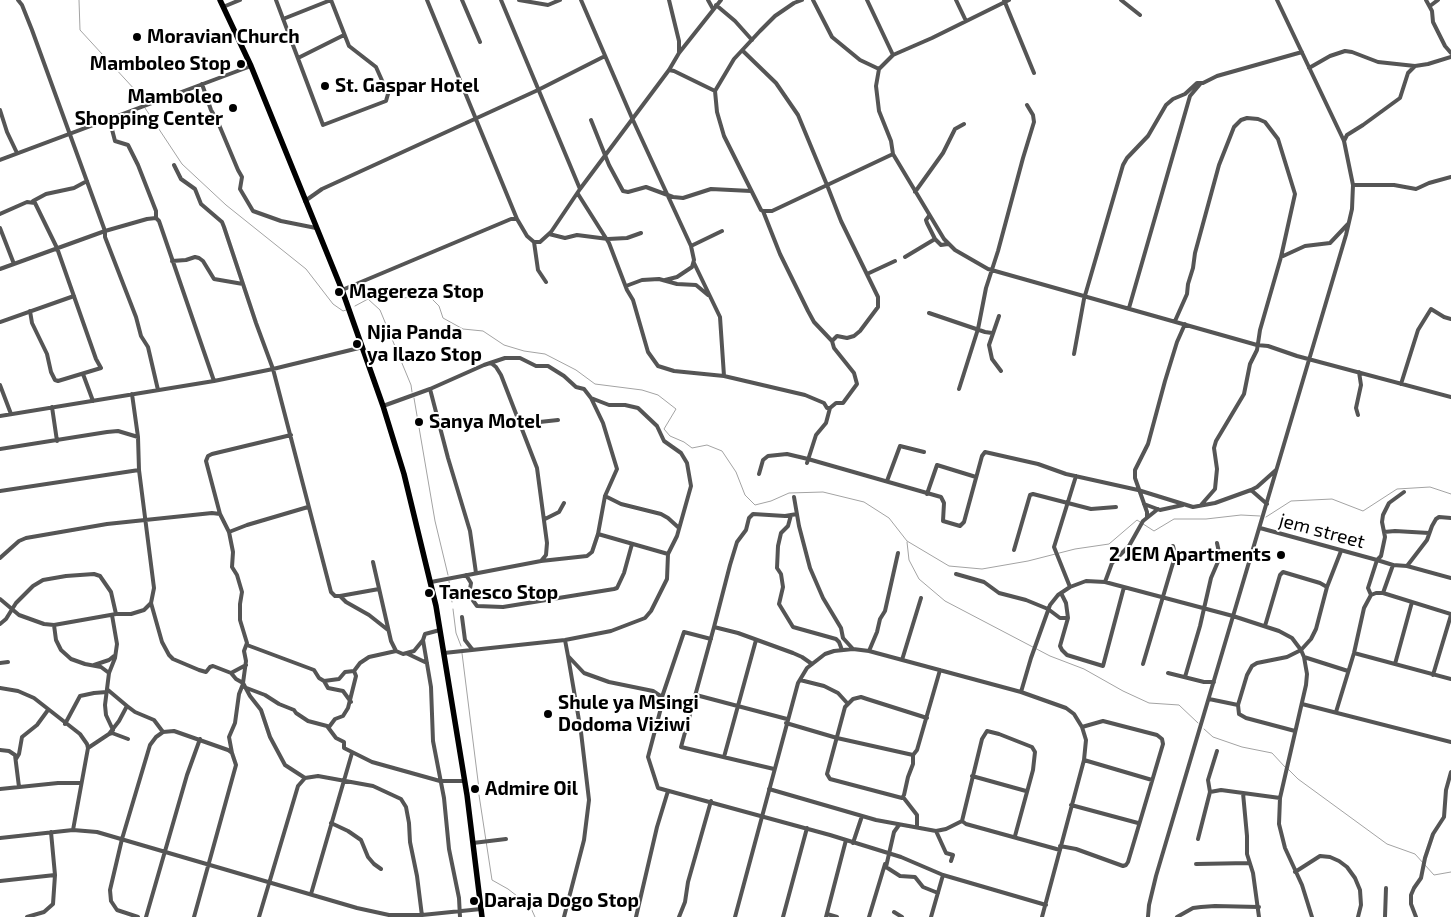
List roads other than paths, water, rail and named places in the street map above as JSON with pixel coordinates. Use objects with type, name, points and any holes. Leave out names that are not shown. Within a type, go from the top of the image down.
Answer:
[{"type":"highway","points":[[220,0],[251,66],[342,290],[383,406],[410,494],[431,582],[444,653],[476,842],[482,917]]},
{"type":"street","points":[[18,0],[22,5],[32,30],[105,230],[105,237],[136,317],[141,336],[148,346],[158,390]]},
{"type":"street","points":[[223,7],[240,0]]},
{"type":"street","points":[[276,0],[283,20],[323,125],[386,100],[388,94],[376,67],[351,48],[331,0],[283,20]]},
{"type":"street","points":[[427,0],[518,219],[527,236],[534,242],[540,242],[549,234],[632,118],[669,70],[679,53],[721,0]]},
{"type":"street","points":[[462,0],[480,42]]},
{"type":"street","points":[[501,0],[579,191],[606,239],[633,300],[648,352],[658,366],[674,371],[724,376],[805,395],[824,403],[827,408],[830,408]]},
{"type":"street","points":[[519,0],[548,5],[560,0]]},
{"type":"street","points":[[582,0],[666,195],[691,246],[694,263],[720,316],[724,376]]},
{"type":"street","points":[[670,0],[679,41],[679,53]]},
{"type":"street","points":[[708,0],[736,21],[752,40]]},
{"type":"street","points":[[802,0],[794,3],[776,16],[734,59],[715,90],[717,112],[724,136],[763,211],[780,254],[808,311],[815,324],[832,340],[833,348],[850,371],[854,373]]},
{"type":"street","points":[[813,0],[832,36],[860,60],[879,69]]},
{"type":"street","points":[[867,0],[893,55]]},
{"type":"street","points":[[956,0],[966,21]]},
{"type":"street","points":[[1121,0],[1140,15]]},
{"type":"street","points":[[1148,917],[1153,887],[1310,359],[1349,223],[1353,197],[1353,184],[1344,141],[1277,0]]},
{"type":"street","points":[[1426,0],[1432,11],[1433,22],[1445,46],[1451,53]]},
{"type":"street","points":[[1430,6],[1438,0]]},
{"type":"street","points":[[1034,73],[1006,1],[893,55],[879,69],[876,86],[879,111],[891,141],[893,154],[937,231],[948,244],[967,258],[992,270],[1257,345],[1268,346],[1451,397]]},
{"type":"street","points":[[298,58],[344,35]]},
{"type":"street","points":[[743,51],[776,83],[798,115],[841,221],[878,297],[878,306],[854,336],[846,338],[837,336],[832,341],[834,348],[854,373],[857,386],[843,403],[836,403],[830,408],[826,423],[816,435],[807,461]]},
{"type":"street","points":[[1309,68],[1330,56],[1344,51],[1352,52],[1378,62],[1415,66],[1451,57]]},
{"type":"street","points":[[1074,354],[1085,296],[1102,233],[1125,161],[1148,136],[1169,101],[1185,94],[1195,84],[1302,52]]},
{"type":"street","points":[[305,201],[322,189],[477,119],[605,56]]},
{"type":"street","points":[[0,160],[251,66]]},
{"type":"street","points":[[1344,141],[1347,135],[1400,98],[1408,73],[1415,66]]},
{"type":"street","points":[[669,70],[715,90]]},
{"type":"street","points":[[1129,308],[1190,96],[1201,83]]},
{"type":"street","points":[[202,84],[211,110],[242,177],[240,189],[253,211],[281,221],[316,228]]},
{"type":"street","points":[[959,390],[978,329],[986,288],[1034,122],[1033,115],[1027,105]]},
{"type":"street","points":[[0,111],[17,154]]},
{"type":"street","points":[[109,118],[115,140],[128,146],[138,165],[155,208],[156,218],[160,224],[214,381]]},
{"type":"street","points":[[1175,321],[1187,294],[1188,284],[1194,268],[1195,253],[1220,160],[1234,127],[1241,120],[1258,119],[1265,122],[1274,132],[1294,185],[1295,194],[1281,257],[1260,330],[1256,354],[1250,364],[1242,399],[1216,441],[1214,448],[1217,469],[1215,489],[1201,505]]},
{"type":"street","points":[[591,120],[605,156],[623,191],[628,192],[644,187],[666,195],[685,198],[711,189],[751,190]]},
{"type":"street","points":[[915,192],[944,152],[957,126],[964,124]]},
{"type":"street","points":[[763,211],[774,210],[893,154]]},
{"type":"street","points":[[174,165],[181,179],[195,189],[201,204],[222,222],[273,369],[332,592],[335,596],[340,596],[379,588]]},
{"type":"street","points":[[1353,184],[1394,185],[1416,189],[1451,177]]},
{"type":"street","points":[[0,214],[46,194],[74,188],[87,181]]},
{"type":"street","points":[[30,311],[32,323],[47,354],[54,380],[58,381],[101,368],[96,359],[57,248],[42,215],[33,201]]},
{"type":"street","points":[[929,216],[927,223],[935,239],[941,245],[948,244]]},
{"type":"street","points":[[0,269],[105,230],[147,218],[156,218]]},
{"type":"street","points":[[342,290],[511,219],[518,219]]},
{"type":"street","points":[[1281,257],[1305,246],[1330,243],[1349,223]]},
{"type":"street","points":[[0,228],[14,264]]},
{"type":"street","points":[[691,246],[722,231]]},
{"type":"street","points":[[549,234],[565,238],[577,235],[606,239],[627,238],[641,233]]},
{"type":"street","points":[[905,257],[935,239]]},
{"type":"street","points":[[534,242],[538,270],[546,282]]},
{"type":"street","points":[[172,261],[199,258],[203,261],[214,279],[243,284]]},
{"type":"street","points":[[867,274],[895,261]]},
{"type":"street","points":[[665,280],[677,277],[692,267],[694,263]]},
{"type":"street","points":[[626,286],[646,279],[665,280],[677,284],[696,285],[709,295]]},
{"type":"street","points":[[0,322],[74,296]]},
{"type":"street","points":[[1401,384],[1418,330],[1431,309],[1451,319]]},
{"type":"street","points":[[930,313],[992,333]]},
{"type":"street","points":[[999,316],[989,342],[989,350],[994,362],[1001,371]]},
{"type":"street","points":[[1147,518],[1135,478],[1135,470],[1148,444],[1177,342],[1185,324]]},
{"type":"street","points":[[0,416],[214,381],[363,347]]},
{"type":"street","points":[[383,406],[430,389],[491,363],[515,357],[536,366],[548,366],[564,376],[576,387],[584,389],[591,398],[603,424],[616,465],[616,472],[605,496],[598,534],[592,552],[587,556],[541,561],[431,582]]},
{"type":"street","points":[[491,363],[501,375],[536,463],[545,519],[547,550],[541,561]]},
{"type":"street","points":[[1358,415],[1356,408],[1361,386],[1359,372]]},
{"type":"street","points":[[83,374],[93,401]]},
{"type":"street","points":[[0,385],[11,414]]},
{"type":"street","points":[[430,389],[470,531],[476,573]]},
{"type":"street","points":[[132,394],[138,437],[139,470],[154,588],[151,603],[162,642],[169,655],[173,659],[199,670],[207,671],[213,666],[231,673],[262,710],[270,737],[284,765],[305,778],[318,776],[344,780],[372,786],[398,796],[404,803],[422,916]]},
{"type":"street","points":[[444,653],[565,640],[611,631],[645,618],[651,611],[667,579],[668,554],[679,528],[691,486],[687,463],[684,456],[664,441],[657,426],[638,408],[609,404],[591,398]]},
{"type":"street","points":[[52,407],[57,441]]},
{"type":"street","points":[[521,424],[558,420]]},
{"type":"street","points":[[0,449],[118,431],[138,437]]},
{"type":"street","points":[[194,917],[235,773],[236,765],[229,736],[235,724],[239,694],[243,685],[246,665],[244,651],[247,644],[240,620],[242,592],[237,575],[232,567],[233,552],[229,532],[220,514],[206,461],[208,456],[212,454],[291,435]]},
{"type":"street","points":[[887,482],[900,446],[924,452]]},
{"type":"street","points":[[759,474],[763,460],[768,456],[787,454],[941,497],[944,503],[943,521],[960,526],[962,525],[982,456],[989,451],[1076,476],[1138,490],[1193,507],[1215,503],[1257,487],[1277,469]]},
{"type":"street","points":[[927,494],[937,465],[976,477]]},
{"type":"street","points":[[0,492],[139,470]]},
{"type":"street","points":[[1070,587],[1054,547],[1076,476]]},
{"type":"street","points":[[1250,490],[1267,504]]},
{"type":"street","points":[[1371,595],[1368,588],[1377,560],[1382,553],[1384,532],[1382,519],[1389,503],[1404,492]]},
{"type":"street","points":[[1014,550],[1030,495],[1033,494],[1091,509],[1116,507]]},
{"type":"street","points":[[605,496],[621,504],[662,514],[679,528]]},
{"type":"street","points":[[794,497],[798,526],[812,573],[823,598],[841,628],[842,638],[853,649]]},
{"type":"street","points":[[545,519],[559,512],[564,503]]},
{"type":"street","points":[[1144,504],[1158,509]]},
{"type":"street","points":[[1105,582],[1112,563],[1129,546],[1142,523],[1147,518],[1158,509],[1183,504]]},
{"type":"street","points":[[229,532],[308,507]]},
{"type":"street","points":[[0,558],[19,540],[26,538],[107,524],[212,513],[220,514]]},
{"type":"street","points":[[774,769],[682,747],[730,565],[737,542],[746,530],[750,515],[797,514]]},
{"type":"street","points":[[792,515],[788,526],[781,533],[778,546],[777,568],[782,574],[783,587],[779,604],[792,627],[836,639],[842,650]]},
{"type":"street","points":[[1407,566],[1427,540],[1436,519],[1439,517],[1451,518]]},
{"type":"street","name":"jem street","points":[[1260,528],[1392,565],[1407,566],[1451,578]]},
{"type":"street","points":[[1384,532],[1429,533]]},
{"type":"street","points":[[598,534],[668,554]]},
{"type":"street","points":[[1185,677],[1211,578],[1220,557],[1217,543]]},
{"type":"street","points":[[466,575],[471,583],[469,595],[477,606],[503,607],[614,589],[617,588],[624,573],[632,544]]},
{"type":"street","points":[[1143,664],[1175,554],[1172,546]]},
{"type":"street","points":[[1295,731],[1246,718],[1239,714],[1238,705],[1247,674],[1252,666],[1257,663],[1283,659],[1301,650],[1314,634],[1327,587],[1342,551]]},
{"type":"street","points":[[869,651],[880,619],[885,611],[898,553]]},
{"type":"street","points":[[373,562],[388,630],[396,651]]},
{"type":"street","points":[[1383,593],[1392,565]]},
{"type":"street","points":[[1265,626],[1280,575],[1283,572],[1320,583],[1327,587]]},
{"type":"street","points":[[0,624],[16,603],[30,589],[43,580],[94,574],[100,576],[106,582],[111,592],[117,638],[116,655],[109,673],[106,711],[113,730]]},
{"type":"street","points":[[956,574],[984,582],[999,593],[1026,600],[1048,609],[1060,618],[1068,618]]},
{"type":"street","points":[[1021,692],[1036,642],[1053,600],[1070,587],[1086,581],[1105,582],[1163,597],[1233,616],[1289,636],[1301,650],[1308,674],[1280,798],[1279,824],[1281,836],[1312,917]]},
{"type":"street","points":[[1061,593],[1066,602],[1068,618],[1060,646],[1062,650],[1067,656],[1103,666],[1124,587]]},
{"type":"street","points":[[1336,712],[1354,653],[1364,608],[1371,595],[1376,593],[1383,593],[1451,614],[1433,675]]},
{"type":"street","points":[[340,596],[388,630]]},
{"type":"street","points":[[902,660],[921,598]]},
{"type":"street","points":[[0,599],[12,610],[34,621],[54,625],[114,614],[132,614],[144,610],[151,603]]},
{"type":"street","points":[[1395,664],[1412,602]]},
{"type":"street","points":[[462,616],[465,640],[472,649]]},
{"type":"street","points":[[54,625],[56,640],[61,650],[71,659],[104,668],[109,673]]},
{"type":"street","points":[[714,628],[738,633],[799,655],[812,664]]},
{"type":"street","points":[[408,654],[414,651],[427,633],[440,630]]},
{"type":"street","points":[[711,639],[684,632],[662,697],[662,704],[648,757],[658,788],[807,828],[901,857],[943,875],[1046,905]]},
{"type":"street","points":[[423,640],[431,687],[433,742],[460,917]]},
{"type":"street","points":[[564,917],[584,840],[589,800],[580,725],[565,640]]},
{"type":"street","points":[[724,757],[756,640]]},
{"type":"street","points":[[247,644],[314,670],[330,689],[338,689],[345,693],[351,702]]},
{"type":"street","points":[[735,917],[768,789],[800,680],[812,664],[825,654],[853,649],[869,651],[1021,692],[1066,708],[1074,714],[1082,727],[1086,743],[1084,760],[1042,917]]},
{"type":"street","points":[[324,681],[338,680],[346,672],[354,671],[366,658],[396,651],[408,654],[427,663]]},
{"type":"street","points":[[1354,653],[1451,679]]},
{"type":"street","points":[[91,665],[109,660],[116,655]]},
{"type":"street","points":[[568,656],[584,673],[609,682],[653,691],[662,697]]},
{"type":"street","points":[[1304,657],[1348,671]]},
{"type":"street","points":[[0,663],[8,662]]},
{"type":"street","points":[[231,673],[246,665]]},
{"type":"street","points":[[903,797],[913,764],[913,754],[917,750],[940,670]]},
{"type":"street","points":[[329,727],[344,714],[351,702],[356,676],[354,671]]},
{"type":"street","points":[[1168,673],[1204,682],[1214,682]]},
{"type":"street","points":[[800,680],[824,686],[838,693],[848,704]]},
{"type":"street","points":[[243,685],[294,710],[308,721],[329,727],[336,738],[344,742],[344,748],[352,753],[378,764],[440,780],[465,780]]},
{"type":"street","points":[[0,688],[12,689],[26,694],[80,734],[88,748],[73,830]]},
{"type":"street","points":[[65,724],[80,696],[107,691],[135,712],[154,720],[163,732]]},
{"type":"street","points":[[696,695],[738,706],[837,738],[913,754]]},
{"type":"street","points":[[903,797],[900,798],[828,777],[828,770],[845,707],[853,699],[861,697],[927,718]]},
{"type":"street","points":[[1209,698],[1238,705]]},
{"type":"street","points":[[1302,704],[1451,742]]},
{"type":"street","points":[[88,748],[113,730],[126,706]]},
{"type":"street","points":[[16,759],[19,754],[22,737],[37,725],[48,710]]},
{"type":"street","points":[[962,820],[966,824],[1060,848],[1076,850],[1122,866],[1128,862],[1138,823],[1163,744],[1160,737],[1103,721],[1082,727]]},
{"type":"street","points":[[138,917],[116,910],[110,896],[122,839],[150,745],[156,736],[163,732],[174,731],[200,739],[232,753]]},
{"type":"street","points":[[768,789],[899,825],[917,826],[936,831],[946,829],[962,820],[982,739],[987,731],[991,731],[1034,749],[1036,752],[1015,836]]},
{"type":"street","points":[[109,734],[112,733],[128,740]]},
{"type":"street","points":[[146,917],[187,775],[200,739]]},
{"type":"street","points":[[0,750],[12,752],[16,759],[19,786]]},
{"type":"street","points":[[1198,839],[1202,817],[1210,792],[1208,780],[1217,751]]},
{"type":"street","points":[[311,894],[352,753]]},
{"type":"street","points":[[1084,760],[1152,780]]},
{"type":"street","points":[[1416,917],[1411,904],[1411,896],[1414,888],[1422,878],[1425,858],[1433,834],[1444,818],[1446,790],[1451,772]]},
{"type":"street","points":[[972,776],[1026,791]]},
{"type":"street","points":[[259,917],[292,811],[296,791],[305,778]]},
{"type":"street","points":[[0,789],[58,783],[82,784]]},
{"type":"street","points":[[1210,792],[1221,790],[1280,798]]},
{"type":"street","points":[[636,917],[657,827],[668,791]]},
{"type":"street","points":[[1243,793],[1247,854],[1253,872],[1259,917]]},
{"type":"street","points":[[903,797],[917,815],[917,826]]},
{"type":"street","points":[[679,917],[685,902],[688,882],[711,802]]},
{"type":"street","points":[[1071,805],[1138,823]]},
{"type":"street","points":[[853,843],[862,816]]},
{"type":"street","points":[[331,824],[356,835],[361,840],[368,857],[381,869]]},
{"type":"street","points":[[869,917],[894,832],[899,825]]},
{"type":"street","points":[[783,917],[807,828]]},
{"type":"street","points":[[0,838],[73,830],[97,832],[388,916],[422,916],[481,909]]},
{"type":"street","points":[[936,831],[946,853],[952,856],[951,861]]},
{"type":"street","points":[[27,917],[44,912],[53,904],[56,875],[51,832]]},
{"type":"street","points":[[476,842],[506,839]]},
{"type":"street","points":[[837,917],[826,916],[846,840]]},
{"type":"street","points":[[1295,872],[1320,856],[1330,857],[1339,861],[1347,867],[1355,878],[1360,890],[1361,905],[1358,917]]},
{"type":"street","points":[[885,863],[887,869],[900,876],[915,877],[923,887],[938,893]]},
{"type":"street","points":[[1196,864],[1249,863]]},
{"type":"street","points":[[0,880],[56,875]]},
{"type":"street","points":[[931,917],[943,875]]},
{"type":"street","points":[[1385,917],[1386,888]]},
{"type":"street","points":[[1177,917],[1193,908],[1201,907],[1258,908]]},
{"type":"street","points":[[894,912],[902,917]]},
{"type":"waterway","points":[[79,0],[80,30],[136,91],[143,104]]},
{"type":"waterway","points":[[145,108],[182,164],[226,205],[306,269],[333,304],[343,311],[346,310]]},
{"type":"waterway","points":[[368,299],[381,295],[395,299],[428,295],[439,306],[443,318],[463,329],[483,331],[504,345],[524,351],[545,354],[576,370],[595,384],[642,390],[658,395],[676,409],[664,429],[670,436],[692,448],[707,445],[722,451],[736,472],[745,495],[755,505],[771,501],[789,493],[823,492],[864,502],[889,518],[907,541],[949,566],[982,569],[1028,561],[1075,549],[1109,544],[1137,520],[1154,531],[1174,519],[1206,519],[1241,515],[1260,516]]},
{"type":"waterway","points":[[355,306],[368,299],[380,310],[411,385],[412,392]]},
{"type":"waterway","points":[[414,398],[435,521],[448,575]]},
{"type":"waterway","points":[[1266,517],[1291,501],[1332,499],[1363,511],[1397,489],[1430,487],[1451,494]]},
{"type":"waterway","points":[[907,542],[909,560],[919,579],[945,601],[1050,656],[1084,669],[1149,703],[1179,705],[1198,723]]},
{"type":"waterway","points":[[449,581],[452,602]]},
{"type":"waterway","points":[[453,609],[456,633],[461,646]]},
{"type":"waterway","points":[[462,653],[479,789]]},
{"type":"waterway","points":[[1204,729],[1213,737],[1242,747],[1272,753],[1285,767]]},
{"type":"waterway","points":[[1288,769],[1298,779],[1387,844],[1415,854],[1434,875],[1451,872]]},
{"type":"waterway","points":[[479,795],[492,880],[508,889],[530,906],[535,917]]},
{"type":"place","name":"Moravian Church","points":[[137,37]]},
{"type":"place","name":"Mamboleo Stop","points":[[241,64]]},
{"type":"place","name":"St. Gaspar Hotel","points":[[325,86]]},
{"type":"place","name":"Mamboleo Shopping Center","points":[[233,108]]},
{"type":"place","name":"Magereza Stop","points":[[339,292]]},
{"type":"place","name":"Njia Panda ya Ilazo Stop","points":[[357,344]]},
{"type":"place","name":"Sanya Motel","points":[[419,422]]},
{"type":"place","name":"2 JEM Apartments","points":[[1281,555]]},
{"type":"place","name":"Tanesco Stop","points":[[429,593]]},
{"type":"place","name":"Shule ya Msingi Dodoma Viziwi","points":[[548,714]]},
{"type":"place","name":"Admire Oil","points":[[475,789]]},
{"type":"place","name":"Daraja Dogo Stop","points":[[474,901]]}]
